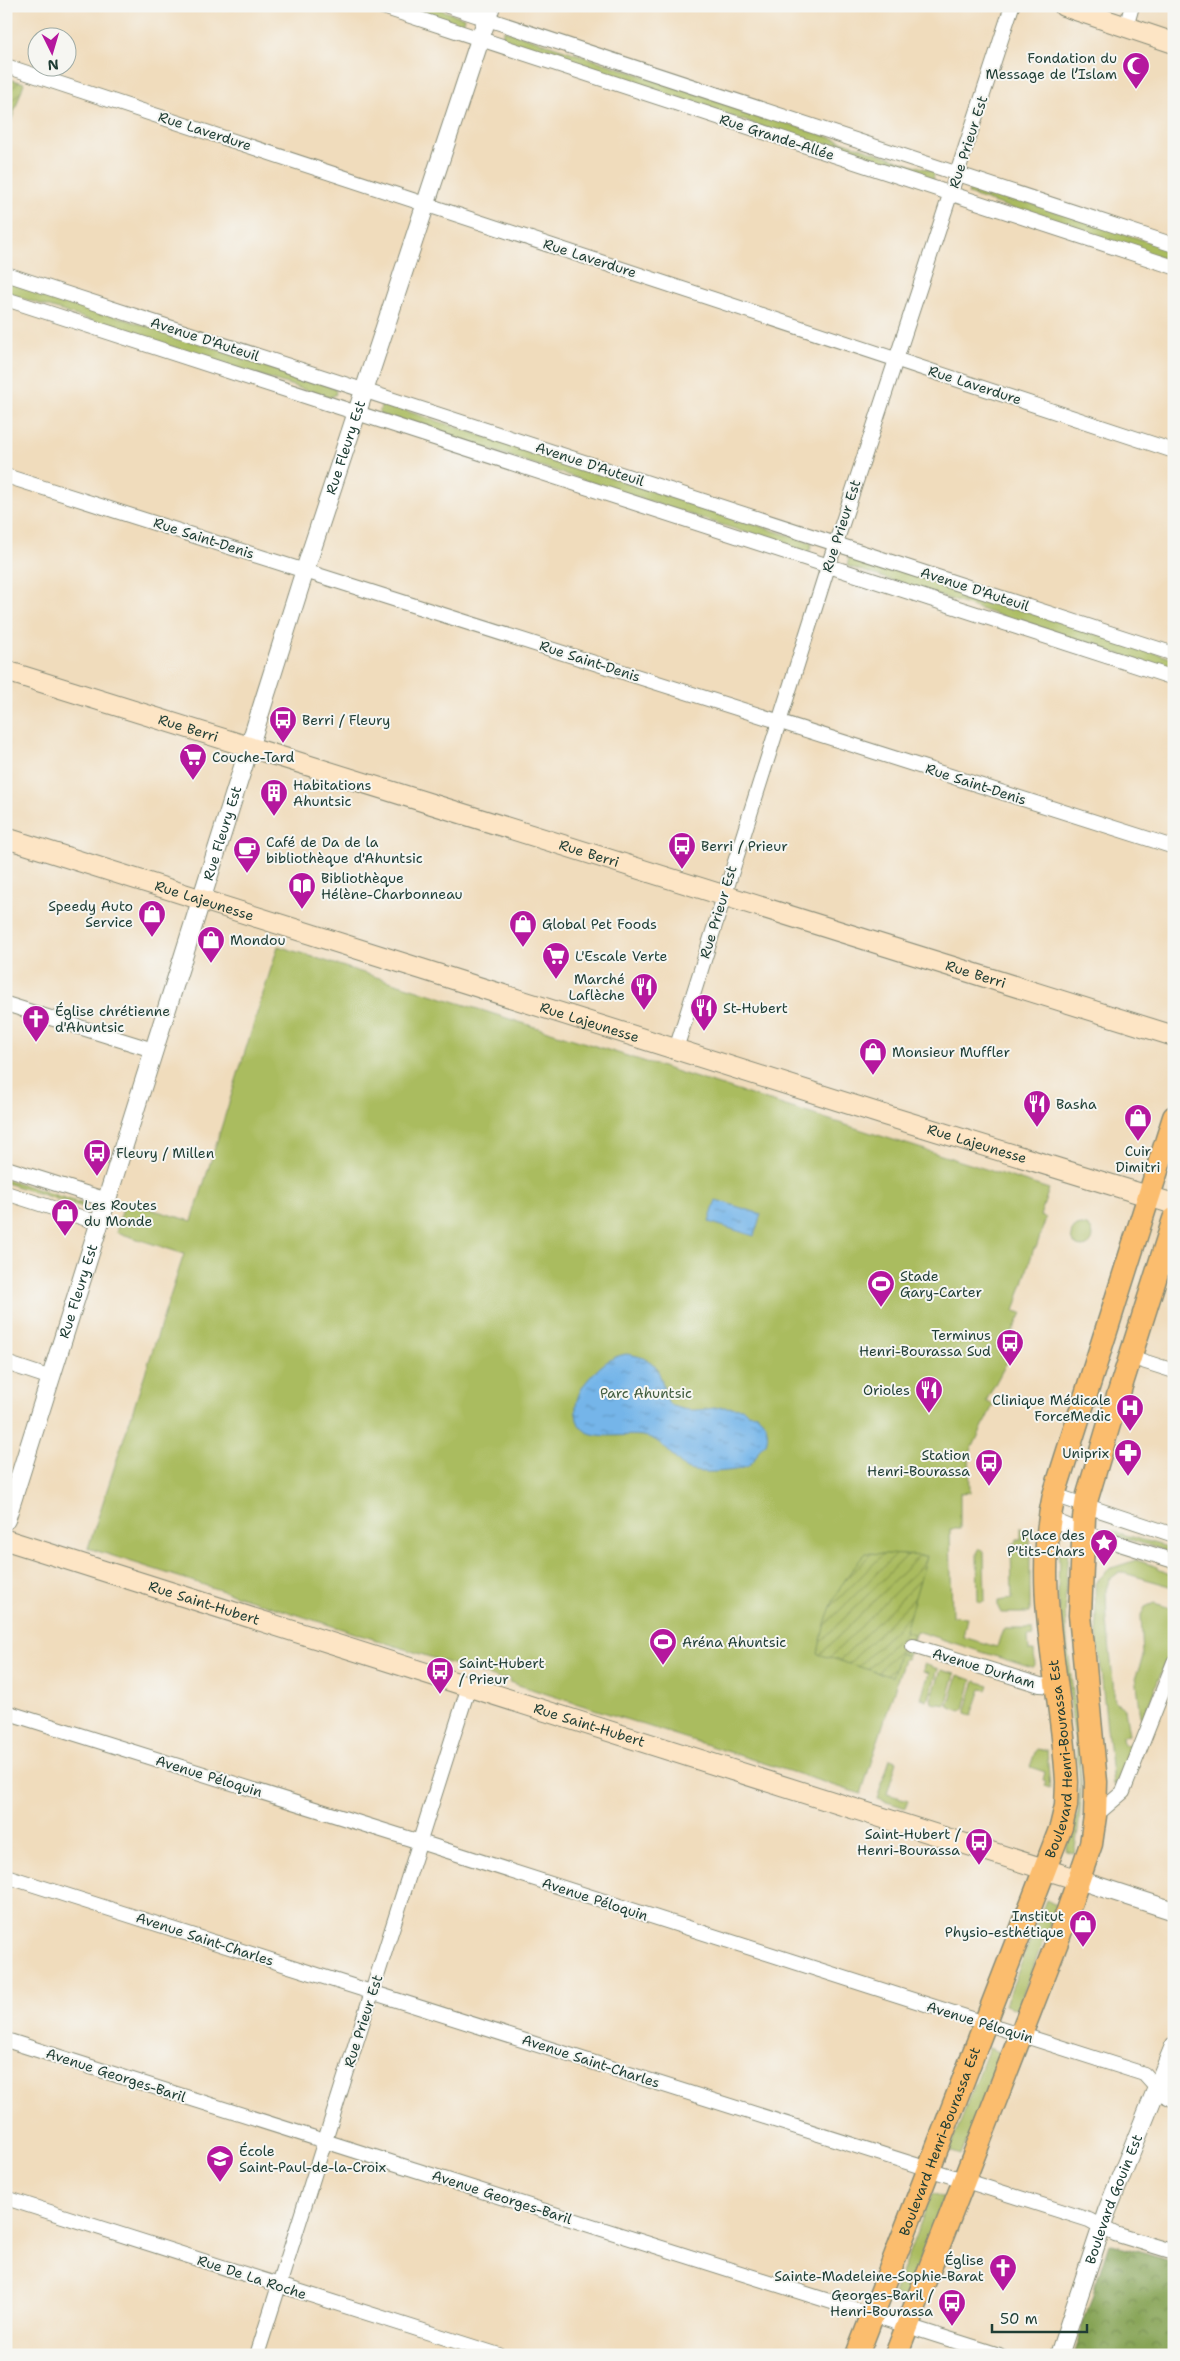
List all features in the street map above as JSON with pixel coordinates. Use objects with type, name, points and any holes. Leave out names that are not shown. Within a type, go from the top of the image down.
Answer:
[{"type":"main road","points":[[1064,6],[1174,43]]},
{"type":"main road","name":"Rue Berri","points":[[6,671],[1174,1036]]},
{"type":"main road","name":"Rue Lajeunesse","points":[[6,838],[1174,1204]]},
{"type":"main road","name":"Boulevard Henri-Bourassa Est","points":[[857,2355],[1061,1827],[1066,1797],[1066,1768],[1045,1596],[1049,1518],[1054,1496],[1174,1117]]},
{"type":"main road","points":[[896,2355],[1020,2035],[1091,1844],[1095,1816],[1095,1761],[1080,1615],[1082,1532],[1085,1506],[1174,1220]]},
{"type":"main road","name":"Rue Saint-Hubert","points":[[6,1540],[1079,1880]]},
{"type":"street","name":"Rue Grande-Allée","points":[[380,6],[1174,267]]},
{"type":"street","name":"Rue Grande-Allée","points":[[448,6],[489,13],[957,174],[1174,245]]},
{"type":"street","name":"Rue Prieur Est","points":[[676,1048],[778,721],[1012,6]]},
{"type":"street","points":[[1126,27],[1132,6]]},
{"type":"street","name":"Rue Fleury Est","points":[[6,1520],[362,390],[489,13]]},
{"type":"street","name":"Rue Laverdure","points":[[6,66],[1174,451]]},
{"type":"street","name":"Avenue D'Auteuil","points":[[6,274],[1174,654]]},
{"type":"street","name":"Avenue D'Auteuil","points":[[6,299],[1174,678]]},
{"type":"street","name":"Rue Saint-Denis","points":[[6,476],[1174,847]]},
{"type":"street","points":[[6,1004],[154,1050]]},
{"type":"street","points":[[6,1168],[107,1200]]},
{"type":"street","points":[[6,1193],[100,1223]]},
{"type":"street","points":[[1130,1357],[1174,1371]]},
{"type":"street","points":[[6,1363],[51,1378]]},
{"type":"street","points":[[1054,1496],[1174,1535]]},
{"type":"street","points":[[1049,1518],[1082,1532],[1174,1561]]},
{"type":"street","name":"Avenue Durham","points":[[913,1646],[1040,1685],[1056,1686]]},
{"type":"street","points":[[1095,1816],[1123,1792],[1174,1662]]},
{"type":"street","name":"Rue Prieur Est","points":[[257,2355],[469,1686]]},
{"type":"street","name":"Avenue Péloquin","points":[[6,1712],[420,1842],[1144,2074],[1164,2096],[1174,2100]]},
{"type":"street","name":"Avenue Saint-Charles","points":[[6,1876],[929,2168],[1089,2220],[1115,2234],[1174,2252]]},
{"type":"street","name":"Rue Saint-Hubert","points":[[1079,1880],[1174,1911]]},
{"type":"street","name":"Avenue Georges-Baril","points":[[6,2040],[999,2355]]},
{"type":"street","name":"Boulevard Gouin Est","points":[[1060,2355],[1102,2227],[1174,2046]]},
{"type":"street","name":"Rue De La Roche","points":[[6,2198],[499,2355]]},
{"type":"green space","points":[[401,6],[429,6],[465,18],[462,26]]},
{"type":"green space","points":[[504,30],[935,172],[932,183],[501,40]]},
{"type":"green space","points":[[6,78],[24,83],[6,136]]},
{"type":"green space","points":[[972,184],[1174,250],[1174,262],[968,194]]},
{"type":"green space","points":[[6,280],[335,388],[336,394],[330,398],[6,293]]},
{"type":"green space","points":[[382,403],[812,543],[809,553],[379,414]]},
{"type":"green space","points":[[850,554],[1174,659],[1174,672],[847,566]]},
{"type":"green space","name":"Parc Ahuntsic","points":[[278,946],[1049,1189],[1040,1216],[1046,1218],[1036,1248],[1034,1248],[1014,1311],[1022,1313],[1001,1356],[1008,1360],[986,1401],[993,1405],[969,1455],[970,1492],[960,1493],[960,1529],[950,1529],[952,1616],[967,1617],[963,1637],[997,1647],[1002,1631],[1005,1629],[1032,1629],[1033,1636],[1028,1637],[1029,1651],[1034,1651],[1035,1666],[1032,1668],[916,1631],[907,1659],[904,1659],[861,1794],[509,1682],[510,1679],[504,1677],[502,1680],[88,1548],[184,1254],[116,1232],[125,1202],[192,1221]]},
{"type":"green space","points":[[6,1179],[83,1204],[82,1207],[6,1183]]},
{"type":"green space","points":[[1082,1225],[1090,1228],[1093,1236],[1090,1244],[1082,1247],[1074,1244],[1071,1236],[1074,1228]]},
{"type":"green space","points":[[1021,1527],[1030,1538],[1030,1613],[1001,1613],[998,1601],[1012,1599],[1011,1544],[1016,1543],[1017,1539],[1021,1539]]},
{"type":"green space","points":[[1105,1529],[1174,1549],[1174,1553],[1104,1532]]},
{"type":"green space","points":[[980,1548],[984,1552],[985,1600],[980,1603],[978,1601],[977,1553]]},
{"type":"green space","points":[[1059,1549],[1068,1549],[1066,1629],[1077,1720],[1081,1773],[1079,1826],[1074,1853],[1066,1851],[1078,1812],[1080,1782],[1058,1601]]},
{"type":"green space","points":[[866,1553],[927,1556],[905,1631],[914,1634],[907,1656],[899,1653],[892,1677],[818,1654],[834,1600],[856,1564]]},
{"type":"green space","points":[[1136,1560],[1158,1567],[1158,1569],[1174,1576],[1174,1587],[1124,1573],[1118,1573],[1109,1580],[1106,1590],[1107,1621],[1115,1702],[1125,1709],[1129,1735],[1123,1736],[1124,1745],[1130,1744],[1123,1773],[1113,1785],[1096,1624],[1095,1583],[1109,1569]]},
{"type":"green space","points":[[1154,1603],[1174,1609],[1174,1640],[1144,1717],[1141,1717],[1136,1676],[1143,1657],[1141,1615],[1145,1607]]},
{"type":"green space","points":[[924,1664],[938,1669],[927,1700],[921,1698],[929,1673],[923,1671]]},
{"type":"green space","points":[[941,1670],[955,1674],[946,1705],[932,1703],[931,1699]]},
{"type":"green space","points":[[958,1675],[972,1680],[964,1709],[961,1711],[948,1706]]},
{"type":"green space","points":[[975,1681],[989,1685],[987,1690],[981,1689],[972,1715],[966,1713],[966,1709]]},
{"type":"green space","points":[[1036,1749],[1047,1751],[1050,1788],[1044,1786],[1046,1782],[1043,1780],[1045,1772],[1030,1767]]},
{"type":"green space","points":[[890,1759],[897,1761],[887,1794],[908,1800],[906,1808],[877,1799]]},
{"type":"green space","points":[[1046,1900],[1057,1905],[1017,2009],[1005,2005]]},
{"type":"green space","points":[[989,2048],[1000,2052],[961,2155],[949,2151]]},
{"type":"green space","points":[[932,2193],[944,2198],[904,2299],[893,2294]]},
{"type":"green space","points":[[1109,2243],[1174,2262],[1174,2355],[1073,2355]]},
{"type":"water","points":[[716,1200],[761,1214],[754,1236],[709,1222]]},
{"type":"water","points":[[626,1354],[639,1356],[654,1365],[658,1370],[669,1404],[690,1410],[725,1407],[742,1408],[747,1413],[759,1416],[766,1427],[768,1435],[766,1443],[751,1464],[743,1468],[726,1471],[706,1472],[690,1470],[685,1468],[656,1440],[630,1435],[595,1435],[579,1425],[576,1410],[581,1389],[603,1364]]},
{"type":"place","name":"Fondation du Message de l’Islam","points":[[1136,90]]},
{"type":"place","name":"Berri / Fleury","points":[[283,744]]},
{"type":"place","name":"Couche-Tard","points":[[193,781]]},
{"type":"place","name":"Habitations Ahuntsic","points":[[274,817]]},
{"type":"place","name":"Berri / Prieur","points":[[682,870]]},
{"type":"place","name":"Café de Da de la bibliothèque d'Ahuntsic","points":[[247,874]]},
{"type":"place","name":"Bibliothèque Hélène-Charbonneau","points":[[302,910]]},
{"type":"place","name":"Speedy Auto Service","points":[[152,938]]},
{"type":"place","name":"Global Pet Foods","points":[[523,948]]},
{"type":"place","name":"Mondou","points":[[211,964]]},
{"type":"place","name":"L'Escale Verte","points":[[556,980]]},
{"type":"place","name":"Marché Laflèche","points":[[644,1011]]},
{"type":"place","name":"St-Hubert","points":[[704,1032]]},
{"type":"place","name":"Église chrétienne d'Ahuntsic","points":[[36,1043]]},
{"type":"place","name":"Monsieur Muffler","points":[[873,1076]]},
{"type":"place","name":"Basha","points":[[1037,1128]]},
{"type":"place","name":"Cuir Dimitri","points":[[1138,1142]]},
{"type":"place","name":"Fleury / Millen","points":[[97,1177]]},
{"type":"place","name":"Les Routes du Monde","points":[[65,1237]]},
{"type":"place","name":"Stade Gary-Carter","points":[[881,1308]]},
{"type":"place","name":"Terminus Henri-Bourassa Sud","points":[[1010,1367]]},
{"type":"place","name":"Orioles","points":[[929,1414]]},
{"type":"place","name":"Clinique Médicale ForceMedic","points":[[1130,1432]]},
{"type":"place","name":"Uniprix","points":[[1128,1477]]},
{"type":"place","name":"Station Henri-Bourassa","points":[[989,1487]]},
{"type":"place","name":"Place des P'tits-Chars","points":[[1104,1567]]},
{"type":"place","name":"Aréna Ahuntsic","points":[[663,1666]]},
{"type":"place","name":"Saint-Hubert / Prieur","points":[[440,1695]]},
{"type":"place","name":"Saint-Hubert / Henri-Bourassa","points":[[979,1866]]},
{"type":"place","name":"Institut Physio-esthétique","points":[[1083,1948]]},
{"type":"place","name":"École Saint-Paul-de-la-Croix","points":[[220,2183]]},
{"type":"place","name":"Église Sainte-Madeleine-Sophie-Barat","points":[[1003,2292]]},
{"type":"place","name":"Georges-Baril / Henri-Bourassa","points":[[952,2327]]}]
